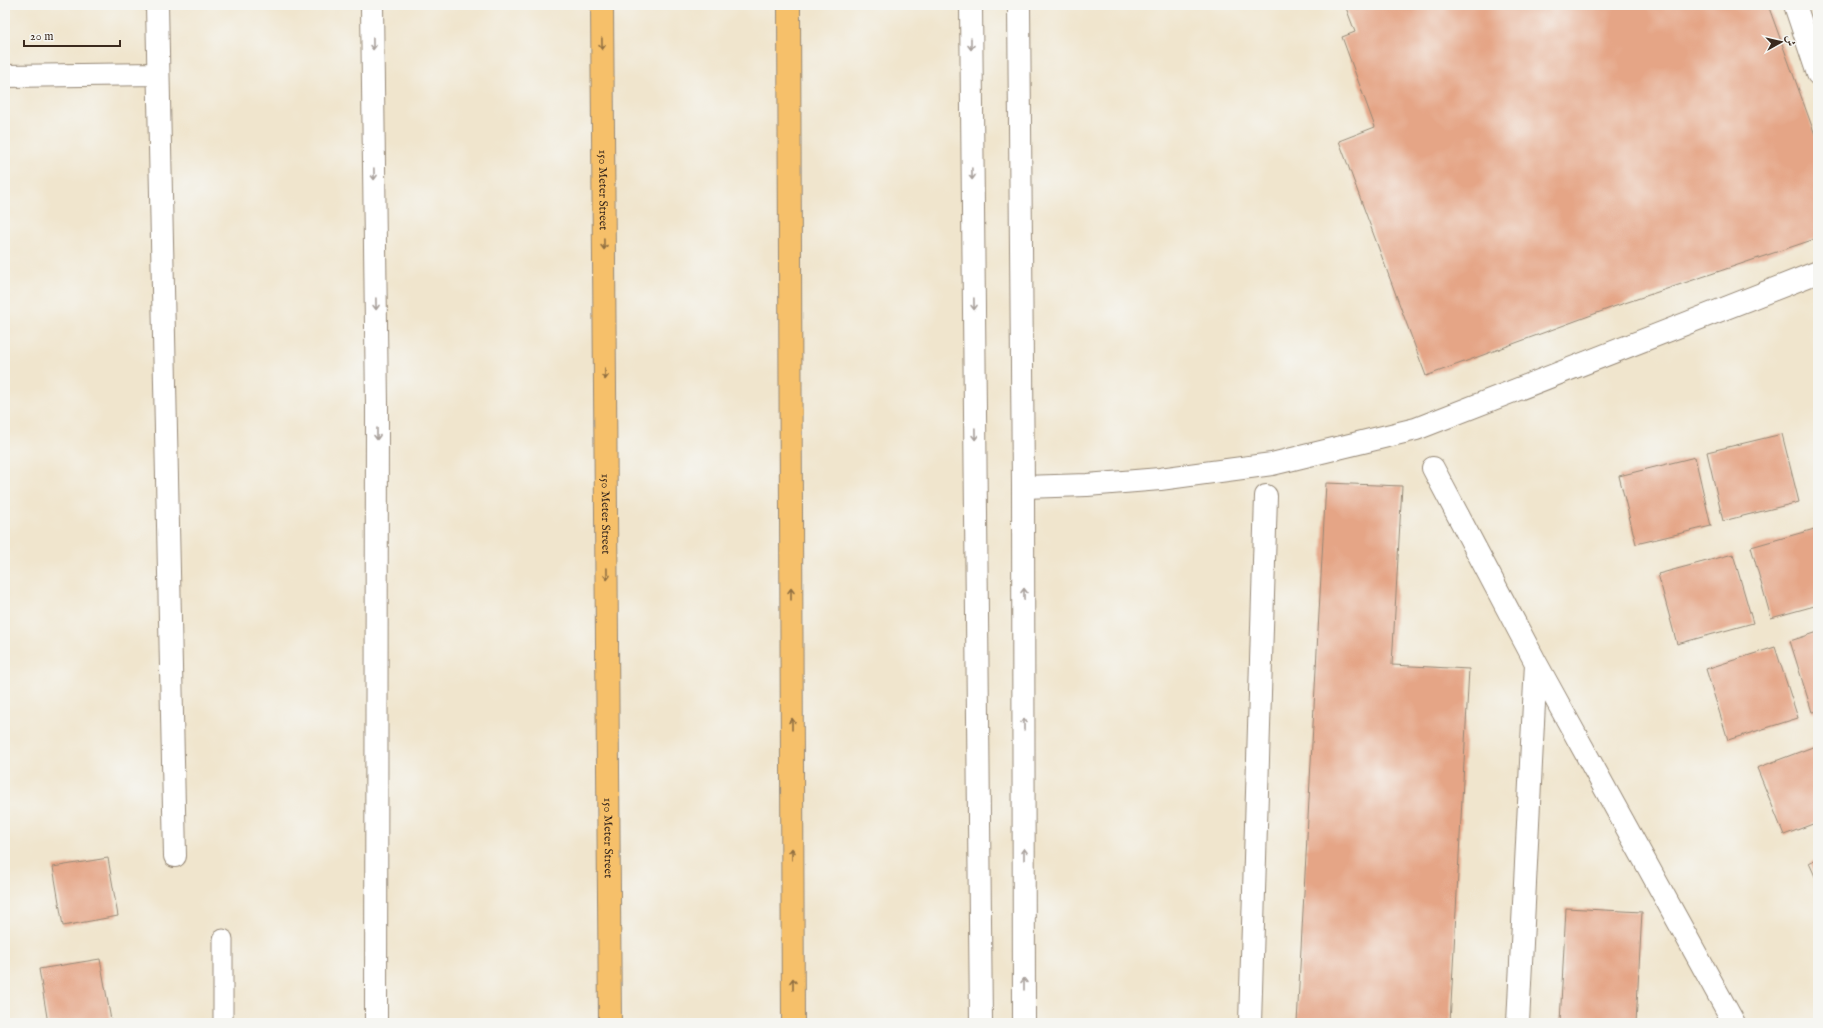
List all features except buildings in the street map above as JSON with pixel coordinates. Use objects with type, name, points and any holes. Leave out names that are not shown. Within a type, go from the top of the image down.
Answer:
[{"type":"highway","name":"150 Meter Street","points":[[602,5],[610,1023]]},
{"type":"highway","points":[[789,5],[793,1023]]},
{"type":"street","points":[[156,5],[175,856]]},
{"type":"street","points":[[372,5],[377,406],[376,1023]]},
{"type":"street","points":[[971,5],[981,1023]]},
{"type":"street","points":[[1019,5],[1023,487],[1024,1023]]},
{"type":"street","points":[[1795,5],[1818,74]]},
{"type":"street","points":[[5,76],[158,74]]},
{"type":"street","points":[[1023,487],[1087,485],[1160,479],[1272,464],[1416,429],[1818,272]]},
{"type":"street","points":[[1433,468],[1536,663],[1734,1023]]},
{"type":"street","points":[[1250,1023],[1266,496]]},
{"type":"street","points":[[1518,1023],[1536,663]]},
{"type":"lane","points":[[223,939],[224,1023]]}]
